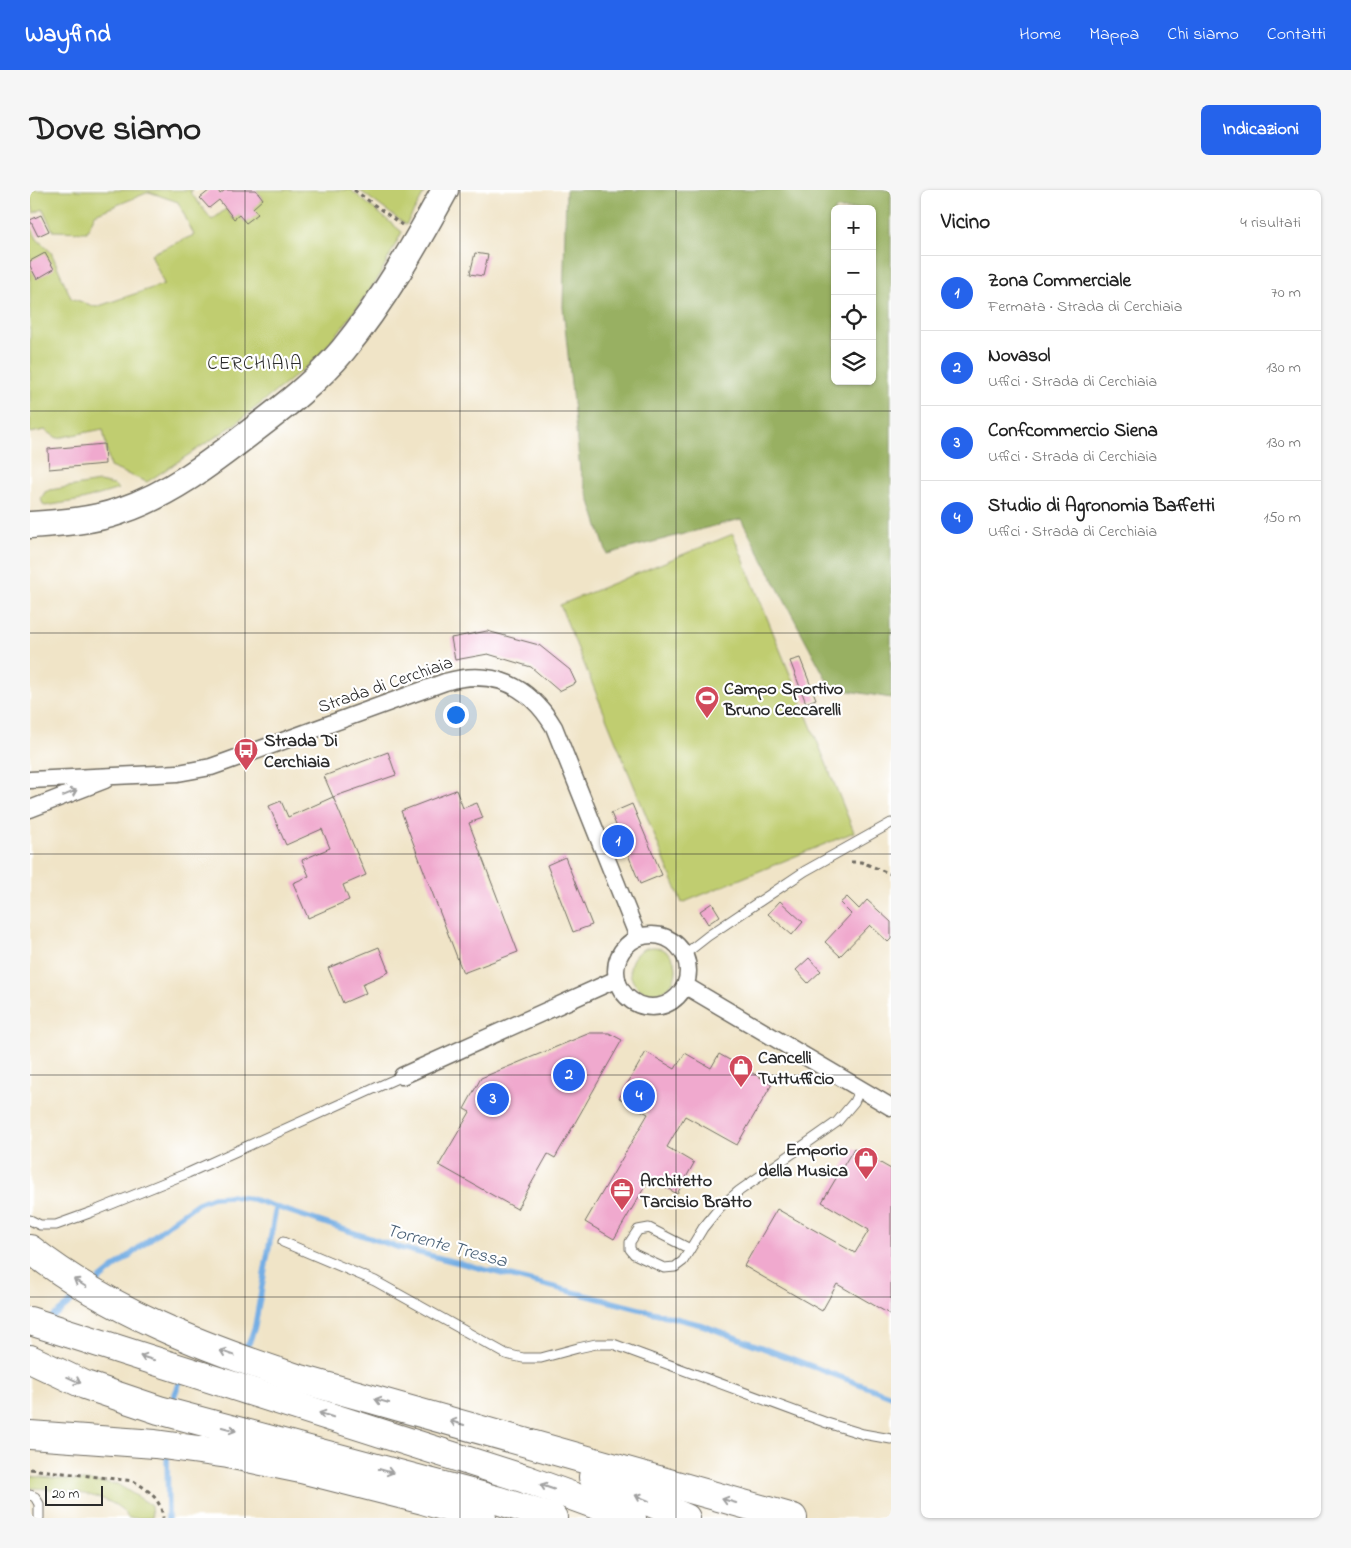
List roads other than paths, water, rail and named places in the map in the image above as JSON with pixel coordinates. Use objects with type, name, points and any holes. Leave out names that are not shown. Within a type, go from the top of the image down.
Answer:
[{"type":"highway","points":[[30,1249],[94,1292],[139,1317],[176,1334],[297,1378],[793,1518]]},
{"type":"highway","points":[[30,1321],[525,1479],[632,1518]]},
{"type":"highway","points":[[30,1359],[85,1385],[159,1410],[491,1509]]},
{"type":"highway","points":[[486,1431],[686,1518]]},
{"type":"highway","points":[[30,1435],[146,1443],[227,1459],[343,1492],[417,1518]]},
{"type":"highway","points":[[30,1444],[227,1459],[301,1469],[423,1500],[553,1518]]},
{"type":"main road","points":[[30,525],[99,517],[132,507],[177,484],[232,446],[288,403],[330,364],[369,316],[418,237],[443,192]]},
{"type":"street","name":"Strada di Cerchiaia","points":[[30,780],[82,776],[110,778],[178,773],[210,767],[445,682],[471,676],[498,679],[513,686],[535,701],[545,712],[554,727],[638,937]]},
{"type":"street","name":"Strada di Cerchiaia","points":[[30,809],[110,778]]},
{"type":"street","points":[[656,934],[665,936],[680,946],[685,954],[689,974],[686,986],[681,994],[672,1002],[662,1006],[650,1007],[639,1005],[629,999],[621,990],[617,980],[616,969],[618,959],[630,942],[638,937],[656,934]]},
{"type":"street","points":[[402,1076],[617,980]]},
{"type":"street","points":[[686,986],[891,1107]]},
{"type":"lane","points":[[685,954],[708,936],[825,860],[891,823]]},
{"type":"lane","points":[[30,1220],[40,1225],[56,1225],[92,1212],[188,1173],[402,1076]]},
{"type":"lane","points":[[690,1249],[644,1227],[638,1230],[630,1242],[630,1249],[634,1254],[664,1268],[676,1267],[683,1261],[711,1217],[724,1203],[837,1122],[854,1102],[860,1089]]},
{"type":"lane","points":[[284,1242],[375,1281],[506,1354],[523,1358],[541,1358],[596,1344],[613,1344],[827,1423],[863,1434],[891,1439]]},
{"type":"lane","points":[[30,1495],[35,1497],[39,1504],[39,1518]]},
{"type":"waterway","name":"Torrente Tressa","points":[[94,1284],[175,1219],[198,1203],[213,1197],[231,1196],[252,1199],[397,1247],[702,1325],[891,1396]]},
{"type":"waterway","points":[[242,1351],[249,1343],[255,1326],[276,1207]]},
{"type":"waterway","name":"Torrente Tressa","points":[[51,1318],[83,1293]]},
{"type":"waterway","points":[[172,1406],[182,1377]]},
{"type":"waterway","points":[[167,1453],[168,1518]]},
{"type":"place","name":"Campo Sportivo Bruno Ceccarelli","points":[[707,719]]},
{"type":"place","name":"Strada Di Cerchiaia","points":[[246,771]]},
{"type":"place","name":"Zona Commerciale","points":[[618,841]]},
{"type":"place","name":"Novasol","points":[[569,1075]]},
{"type":"place","name":"Cancelli Tuttufficio","points":[[741,1088]]},
{"type":"place","name":"Studio di Agronomia Baffetti","points":[[639,1096]]},
{"type":"place","name":"Confcommercio Siena","points":[[493,1099]]},
{"type":"place","name":"Emporio della Musica","points":[[866,1180]]},
{"type":"place","name":"Architetto Tarcisio Bratto","points":[[622,1211]]},
{"type":"district","name":"CERCHIAIA","points":[[255,362]]}]
